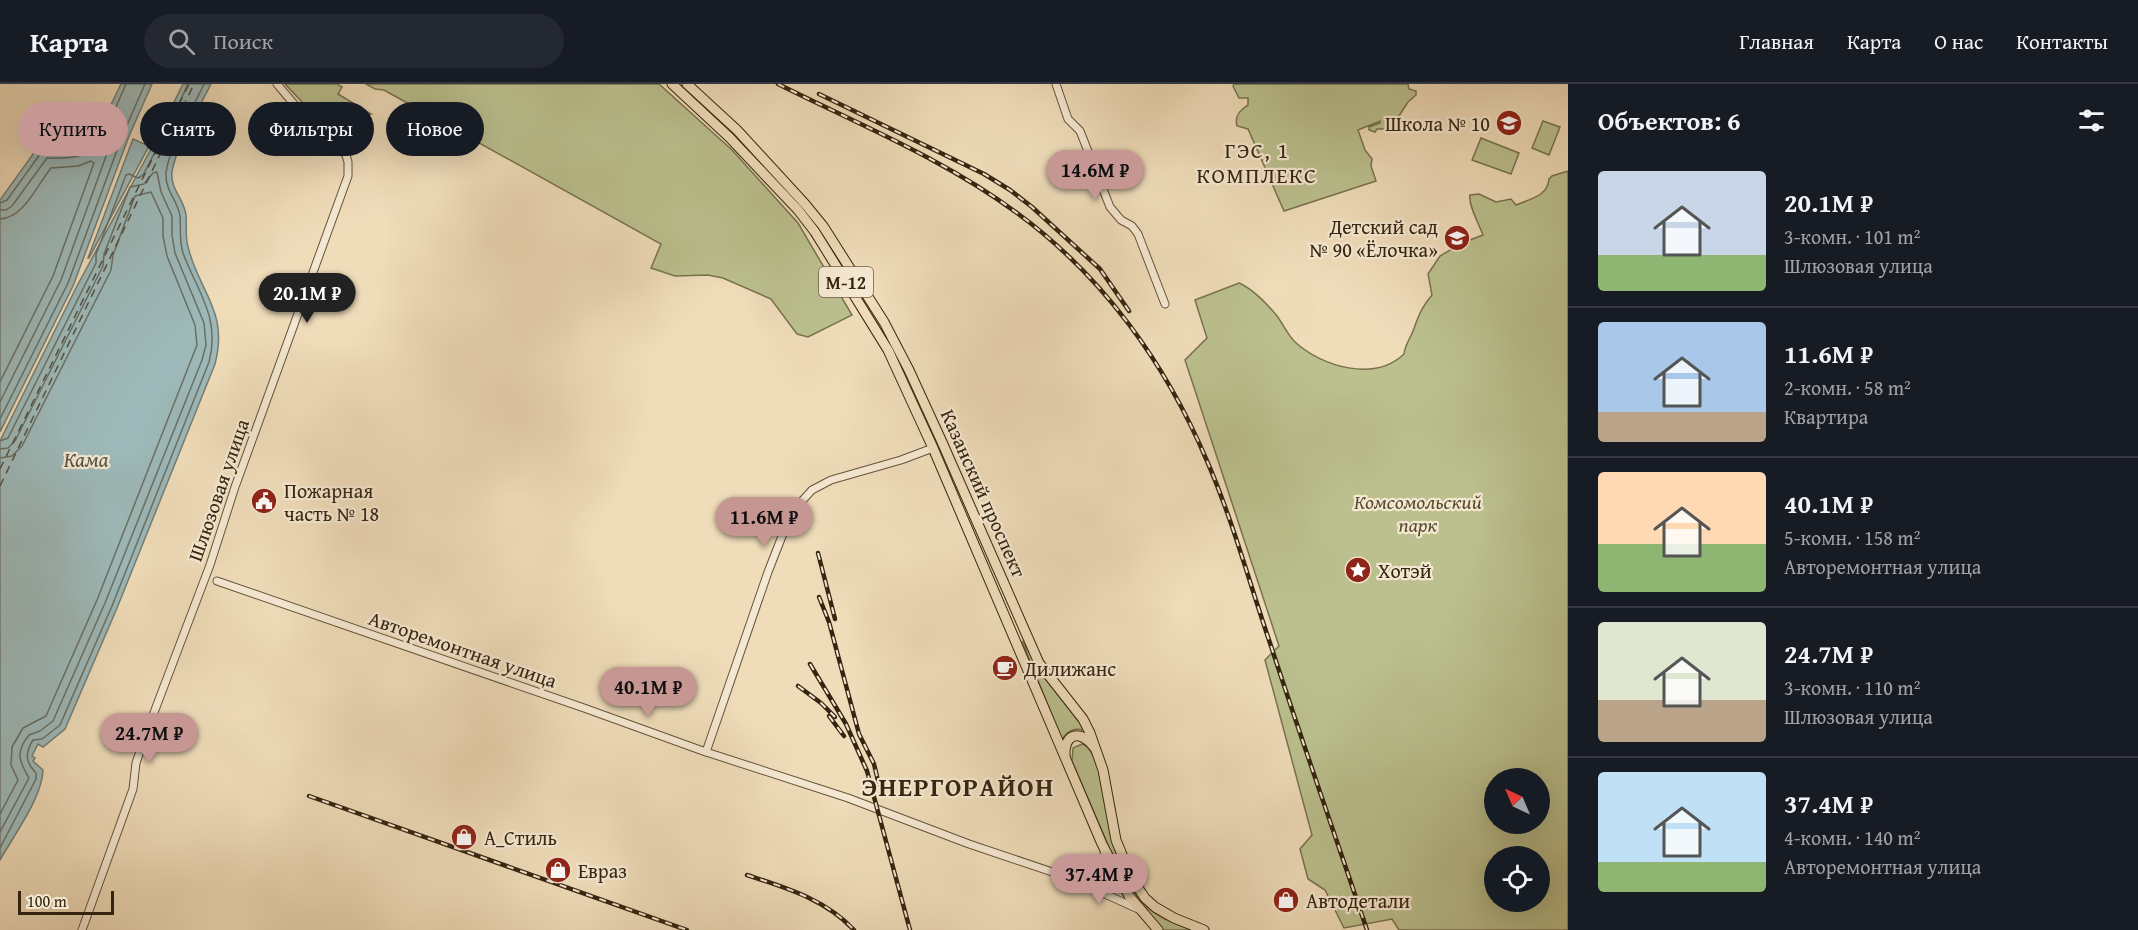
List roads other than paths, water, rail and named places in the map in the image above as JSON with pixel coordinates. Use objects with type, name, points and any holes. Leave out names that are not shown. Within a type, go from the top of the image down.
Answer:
[{"type":"main road","name":"Казанский проспект","points":[[672,84],[729,137],[798,210],[815,232],[888,350],[933,448],[1102,844],[1123,887],[1138,909],[1158,930]]},
{"type":"main road","name":"Казанский проспект","points":[[687,84],[764,158],[805,204],[823,226],[884,322],[909,370],[1039,663],[1083,719],[1103,770],[1116,840],[1132,879],[1145,898],[1155,907],[1174,918],[1204,930]]},
{"type":"main road","points":[[888,350],[893,355],[896,353],[896,345]]},
{"type":"main road","points":[[900,375],[899,371],[903,366],[909,370]]},
{"type":"main road","points":[[1065,760],[1064,747],[1073,736],[1088,739],[1097,751]]},
{"type":"street","name":"Шлюзовая улица","points":[[82,930],[134,789],[136,763],[210,565],[247,454],[348,176],[346,155],[310,123],[276,84]]},
{"type":"street","points":[[1056,84],[1068,119],[1080,131],[1110,207],[1138,234],[1165,304]]},
{"type":"street","points":[[706,752],[768,572],[786,526],[801,501],[812,490],[831,480],[901,460],[933,448]]},
{"type":"street","points":[[200,590],[207,584],[217,581],[210,565]]},
{"type":"street","name":"Авторемонтная улица","points":[[217,581],[706,752],[848,798],[969,844],[1070,878],[1138,909]]},
{"type":"street","points":[[1070,878],[1092,878],[1098,874],[1105,859],[1102,844]]},
{"type":"water","points":[[121,84],[152,84],[144,102],[140,102],[140,111],[128,139],[128,102],[113,102]]},
{"type":"water","name":"Кама","points":[[183,84],[211,84],[202,102],[174,102]]},
{"type":"water","points":[[133,139],[140,142],[140,156],[144,156],[88,258],[128,156]]},
{"type":"water","points":[[32,156],[122,156],[73,286],[0,432],[0,200]]},
{"type":"water","name":"Кама","points":[[147,156],[177,156],[172,178],[185,209],[187,243],[193,263],[216,316],[218,346],[215,364],[117,608],[65,729],[43,747],[38,744],[32,756],[35,758],[33,761],[43,770],[38,792],[0,860],[0,441],[77,286]]},
{"type":"railway","points":[[778,84],[930,159],[1017,213],[1077,265],[1129,324],[1152,357],[1191,425],[1225,507],[1367,930]]},
{"type":"railway","points":[[819,94],[984,174],[1010,190],[1100,269],[1129,311]]},
{"type":"railway","points":[[818,553],[835,619]]},
{"type":"railway","points":[[819,597],[829,622],[859,734],[874,764],[879,785]]},
{"type":"railway","points":[[810,664],[846,724],[867,771],[910,930]]},
{"type":"railway","points":[[798,686],[835,717]]},
{"type":"railway","points":[[829,716],[844,736]]},
{"type":"railway","points":[[309,796],[687,930]]},
{"type":"railway","points":[[747,875],[818,902],[843,919],[854,930]]},
{"type":"place","name":"Школа № 10","points":[[1509,123]]},
{"type":"place","name":"Детский сад № 90 «Ёлочка»","points":[[1457,238]]},
{"type":"place","name":"Пожарная часть № 18","points":[[264,501]]},
{"type":"place","name":"Хотэй","points":[[1358,570]]},
{"type":"place","name":"Дилижанс","points":[[1005,668]]},
{"type":"place","name":"А_Стиль","points":[[464,837]]},
{"type":"place","name":"Евраз","points":[[558,870]]},
{"type":"place","name":"Автодетали","points":[[1286,900]]},
{"type":"district","name":"ГЭС, 1 КОМПЛЕКС","points":[[1257,162]]},
{"type":"district","name":"ЭНЕРГОРАЙОН","points":[[958,786]]},
{"type":"park label","name":"Комсомольский парк","points":[[1418,512]]}]
